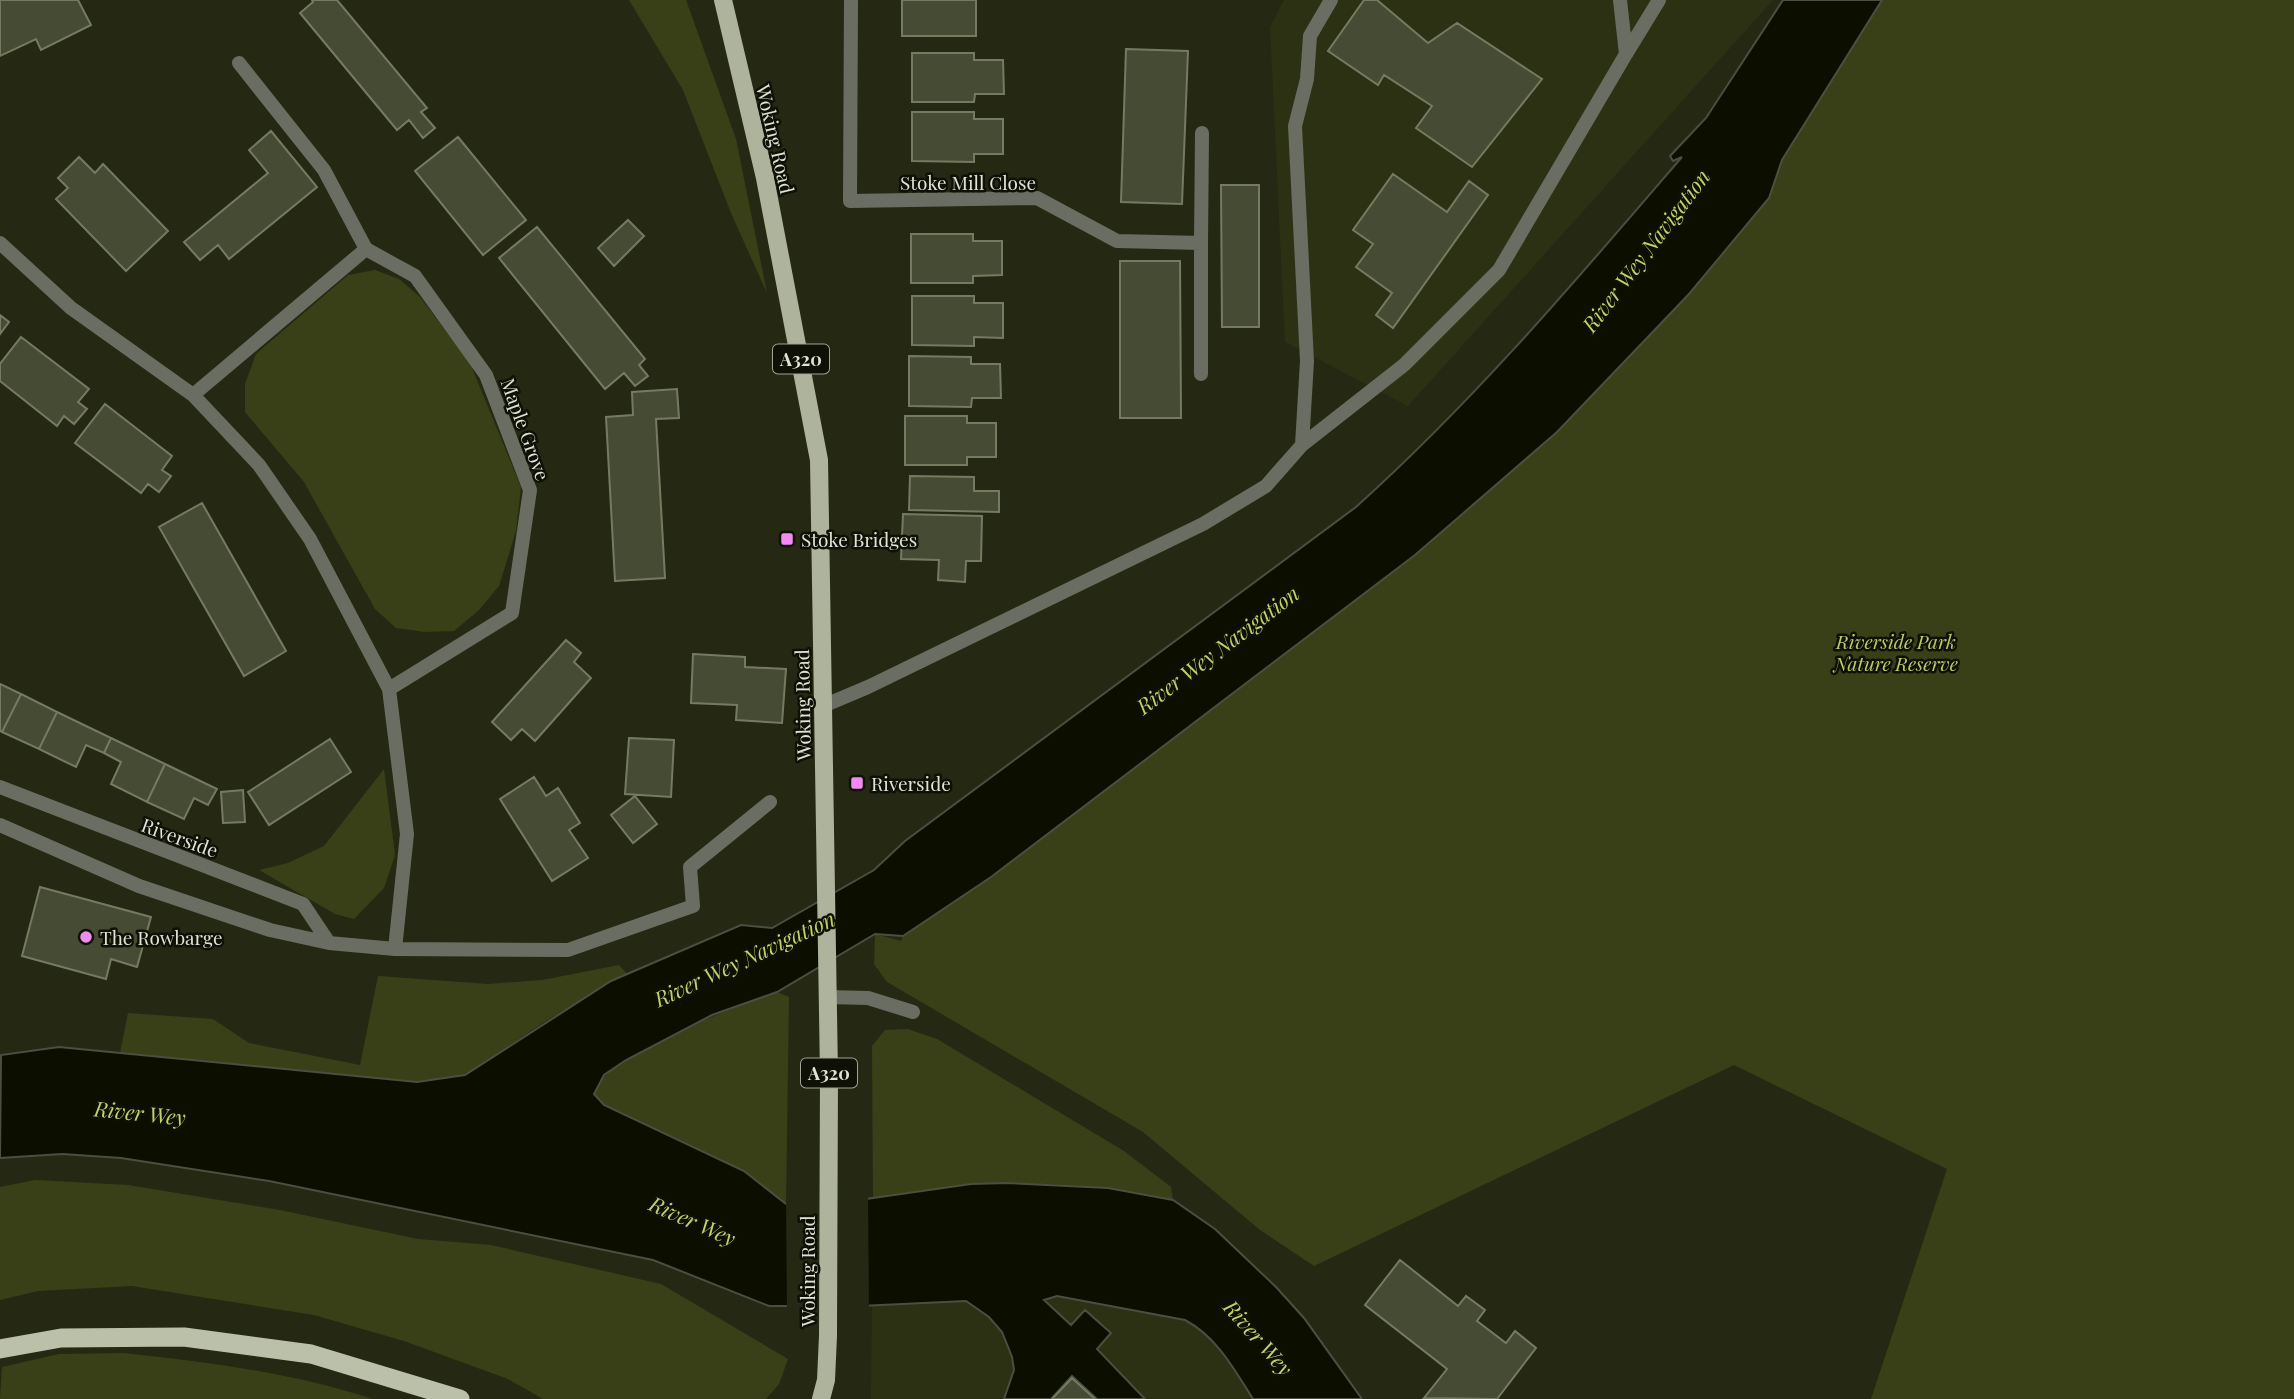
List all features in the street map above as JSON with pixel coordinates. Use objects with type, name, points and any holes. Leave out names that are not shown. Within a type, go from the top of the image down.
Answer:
[{"type":"highway","points":[[0,1349],[61,1338],[184,1337],[311,1353],[460,1399]]},
{"type":"main road","name":"Woking Road","points":[[716,0],[726,19]]},
{"type":"main road","name":"Woking Road","points":[[723,0],[765,178],[819,460],[826,875],[828,1336],[826,1380],[821,1399]]},
{"type":"street","name":"Stoke Mill Close","points":[[851,0],[849,201],[1037,198],[1117,241],[1202,243]]},
{"type":"street","points":[[1302,444],[1307,361],[1295,126],[1307,79],[1310,36],[1331,0]]},
{"type":"street","points":[[1620,0],[1626,54]]},
{"type":"street","points":[[823,706],[868,687],[1203,524],[1266,486],[1302,444],[1404,365],[1499,270],[1659,0]]},
{"type":"street","points":[[193,394],[366,249],[324,170],[239,63]]},
{"type":"street","points":[[1201,374],[1202,133]]},
{"type":"street","points":[[0,243],[71,308],[193,394],[259,465],[310,539],[389,689],[407,834],[395,949]]},
{"type":"street","name":"Maple Grove","points":[[366,249],[415,276],[486,375],[530,490],[512,613],[389,689]]},
{"type":"street","name":"Riverside","points":[[0,787],[303,904],[329,943]]},
{"type":"street","points":[[0,825],[138,886],[270,930],[329,943],[395,949],[568,950],[693,906],[690,867],[770,802]]},
{"type":"street","points":[[827,997],[868,998],[913,1012]]},
{"type":"shaded area","points":[[1284,0],[1773,0],[1408,406],[1285,342],[1270,27]]},
{"type":"shaded area","points":[[1057,1296],[1185,1320],[1201,1328],[1213,1340],[1253,1399],[1051,1399],[1096,1349],[1044,1300]]},
{"type":"shaded area","points":[[966,1301],[989,1317],[1002,1332],[1013,1357],[1014,1370],[1004,1399],[871,1399],[872,1305]]},
{"type":"green space","points":[[629,0],[686,0],[736,139],[767,293],[731,213],[683,90]]},
{"type":"green space","name":"Riverside Park Nature Reserve","points":[[1882,0],[2294,0],[2294,1399],[1871,1399],[1947,1169],[1734,1065],[1314,1266],[1260,1230],[1143,1132],[887,982],[874,964],[875,934],[901,941],[903,936],[991,877],[1415,555],[1557,432],[1689,294],[1769,198],[1782,160]]},
{"type":"green space","points":[[375,270],[399,279],[420,297],[470,363],[521,487],[516,531],[499,586],[479,610],[454,631],[425,632],[396,628],[375,609],[304,482],[245,412],[245,384],[256,354],[348,275]]},
{"type":"green space","points":[[384,769],[395,855],[384,888],[354,919],[335,914],[259,870],[288,863],[324,846]]},
{"type":"green space","points":[[619,965],[627,974],[544,1022],[465,1075],[417,1082],[120,1053],[128,1013],[213,1019],[249,1043],[360,1065],[378,976],[488,984],[542,980]]},
{"type":"green space","points":[[777,992],[789,997],[786,1204],[744,1171],[604,1105],[594,1093],[604,1078],[647,1048],[705,1020]]},
{"type":"green space","points":[[908,1029],[937,1039],[1124,1151],[1171,1187],[1173,1200],[1098,1187],[1023,1184],[873,1198],[872,1046],[885,1030]]},
{"type":"green space","points":[[35,1180],[128,1185],[280,1210],[418,1239],[491,1245],[661,1284],[788,1359],[779,1384],[766,1399],[543,1399],[508,1379],[404,1341],[314,1315],[132,1286],[38,1291],[0,1300],[0,1187]]},
{"type":"green space","points":[[124,1353],[250,1370],[312,1382],[373,1399],[0,1399],[2,1367],[59,1354]]},
{"type":"water","points":[[1783,0],[1882,0],[1782,160],[1769,198],[1689,294],[1557,432],[1415,555],[991,877],[903,936],[875,934],[777,992],[712,1015],[626,1060],[604,1075],[594,1094],[604,1105],[744,1171],[786,1204],[859,1200],[971,1184],[1007,1183],[1108,1188],[1173,1200],[1215,1229],[1276,1287],[1304,1318],[1362,1399],[1253,1399],[1216,1345],[1185,1320],[1057,1296],[1044,1300],[1071,1325],[1085,1310],[1111,1333],[1097,1349],[1145,1399],[1097,1399],[1072,1376],[1051,1399],[1004,1399],[1014,1370],[1012,1357],[1002,1332],[989,1317],[966,1301],[860,1306],[769,1306],[653,1260],[269,1181],[121,1158],[62,1154],[0,1158],[1,1055],[59,1047],[417,1082],[465,1075],[611,981],[741,925],[772,928],[874,870],[905,841],[1356,507],[1400,466],[1525,337],[1682,157],[1673,161],[1670,156],[1706,118]]},
{"type":"pier","points":[[868,1195],[869,1309],[787,1309],[786,1199]]},
{"type":"building","points":[[0,0],[78,0],[91,25],[41,50],[36,39],[0,56]]},
{"type":"building","points":[[312,0],[337,0],[427,108],[421,112],[435,128],[423,138],[409,120],[397,130],[300,13]]},
{"type":"building","points":[[902,0],[976,0],[976,36],[902,36]]},
{"type":"building","points":[[1364,0],[1377,0],[1428,43],[1457,23],[1542,79],[1472,167],[1416,128],[1432,106],[1384,75],[1378,85],[1328,51]]},
{"type":"building","points":[[1126,49],[1188,51],[1182,204],[1121,202]]},
{"type":"building","points":[[912,53],[974,53],[974,60],[1003,60],[1004,94],[975,94],[974,102],[912,102]]},
{"type":"building","points":[[912,112],[974,112],[974,119],[1003,119],[1003,154],[974,154],[974,162],[912,161]]},
{"type":"building","points":[[271,131],[317,187],[229,259],[218,245],[200,260],[184,242],[268,173],[249,150]]},
{"type":"building","points":[[458,137],[526,220],[483,255],[415,171]]},
{"type":"building","points":[[79,157],[95,173],[103,164],[168,231],[126,271],[56,199],[68,188],[58,178]]},
{"type":"building","points":[[1393,174],[1447,212],[1469,181],[1488,195],[1393,328],[1376,315],[1392,293],[1356,267],[1373,244],[1353,230]]},
{"type":"building","points":[[1221,185],[1259,185],[1259,327],[1222,327]]},
{"type":"building","points":[[628,220],[644,236],[614,266],[598,248]]},
{"type":"building","points":[[537,227],[645,359],[639,365],[648,376],[635,386],[624,373],[605,389],[499,258]]},
{"type":"building","points":[[911,234],[973,234],[973,241],[1002,241],[1002,275],[973,276],[973,283],[911,283]]},
{"type":"building","points":[[1120,261],[1180,261],[1181,418],[1120,418]]},
{"type":"building","points":[[912,296],[974,296],[974,303],[1003,303],[1003,338],[974,337],[974,346],[912,345]]},
{"type":"building","points":[[0,315],[9,322],[0,334]]},
{"type":"building","points":[[21,337],[89,389],[78,402],[87,409],[74,424],[64,416],[57,426],[0,381],[0,364]]},
{"type":"building","points":[[909,356],[971,357],[971,364],[1000,364],[1001,398],[972,398],[971,407],[909,406]]},
{"type":"building","points":[[677,389],[679,418],[656,419],[665,578],[615,581],[606,417],[633,415],[632,392]]},
{"type":"building","points":[[105,404],[172,456],[162,470],[171,476],[159,492],[148,484],[141,493],[75,443]]},
{"type":"building","points":[[905,416],[967,416],[967,423],[996,423],[996,457],[967,457],[967,465],[905,465]]},
{"type":"building","points":[[910,476],[974,477],[974,491],[999,491],[999,512],[909,510]]},
{"type":"building","points":[[202,503],[286,651],[244,676],[159,527]]},
{"type":"building","points":[[903,514],[982,516],[981,561],[966,561],[965,582],[938,580],[939,560],[901,559]]},
{"type":"building","points":[[566,640],[581,653],[574,662],[591,678],[535,741],[522,729],[511,740],[492,722]]},
{"type":"building","points":[[693,654],[745,657],[745,667],[786,669],[782,723],[736,720],[737,705],[691,703]]},
{"type":"building","points":[[0,684],[21,694],[2,732],[0,731]]},
{"type":"building","points":[[21,694],[57,712],[39,749],[2,732]]},
{"type":"building","points":[[57,712],[111,738],[104,753],[86,745],[76,767],[39,749]]},
{"type":"building","points":[[111,738],[165,764],[147,802],[111,784],[121,762],[104,753]]},
{"type":"building","points":[[629,738],[674,740],[671,797],[625,794]]},
{"type":"building","points":[[330,739],[351,772],[269,825],[248,792]]},
{"type":"building","points":[[165,764],[217,789],[208,805],[194,798],[184,819],[147,802]]},
{"type":"building","points":[[534,777],[546,796],[558,788],[580,823],[569,830],[588,858],[552,881],[500,799]]},
{"type":"building","points":[[243,790],[245,822],[223,823],[221,792]]},
{"type":"building","points":[[635,796],[657,824],[633,843],[611,815]]},
{"type":"building","name":"The Rowbarge","points":[[40,887],[151,917],[137,967],[111,959],[106,979],[22,956]]},
{"type":"building","points":[[1400,1260],[1458,1306],[1466,1296],[1485,1310],[1477,1321],[1506,1343],[1515,1331],[1536,1348],[1497,1399],[1424,1398],[1447,1369],[1365,1305]]},
{"type":"building","points":[[1072,1378],[1095,1399],[1052,1399]]},
{"type":"place","name":"Stoke Bridges","points":[[787,539]]},
{"type":"place","name":"Riverside","points":[[857,783]]},
{"type":"place","name":"The Rowbarge","points":[[86,937]]},
{"type":"water label","name":"River Wey Navigation","points":[[1645,250]]},
{"type":"water label","name":"River Wey Navigation","points":[[1217,649]]},
{"type":"water label","name":"River Wey Navigation","points":[[744,958]]},
{"type":"water label","name":"River Wey","points":[[140,1112]]},
{"type":"water label","name":"River Wey","points":[[693,1220]]},
{"type":"water label","name":"River Wey","points":[[1259,1337]]}]
